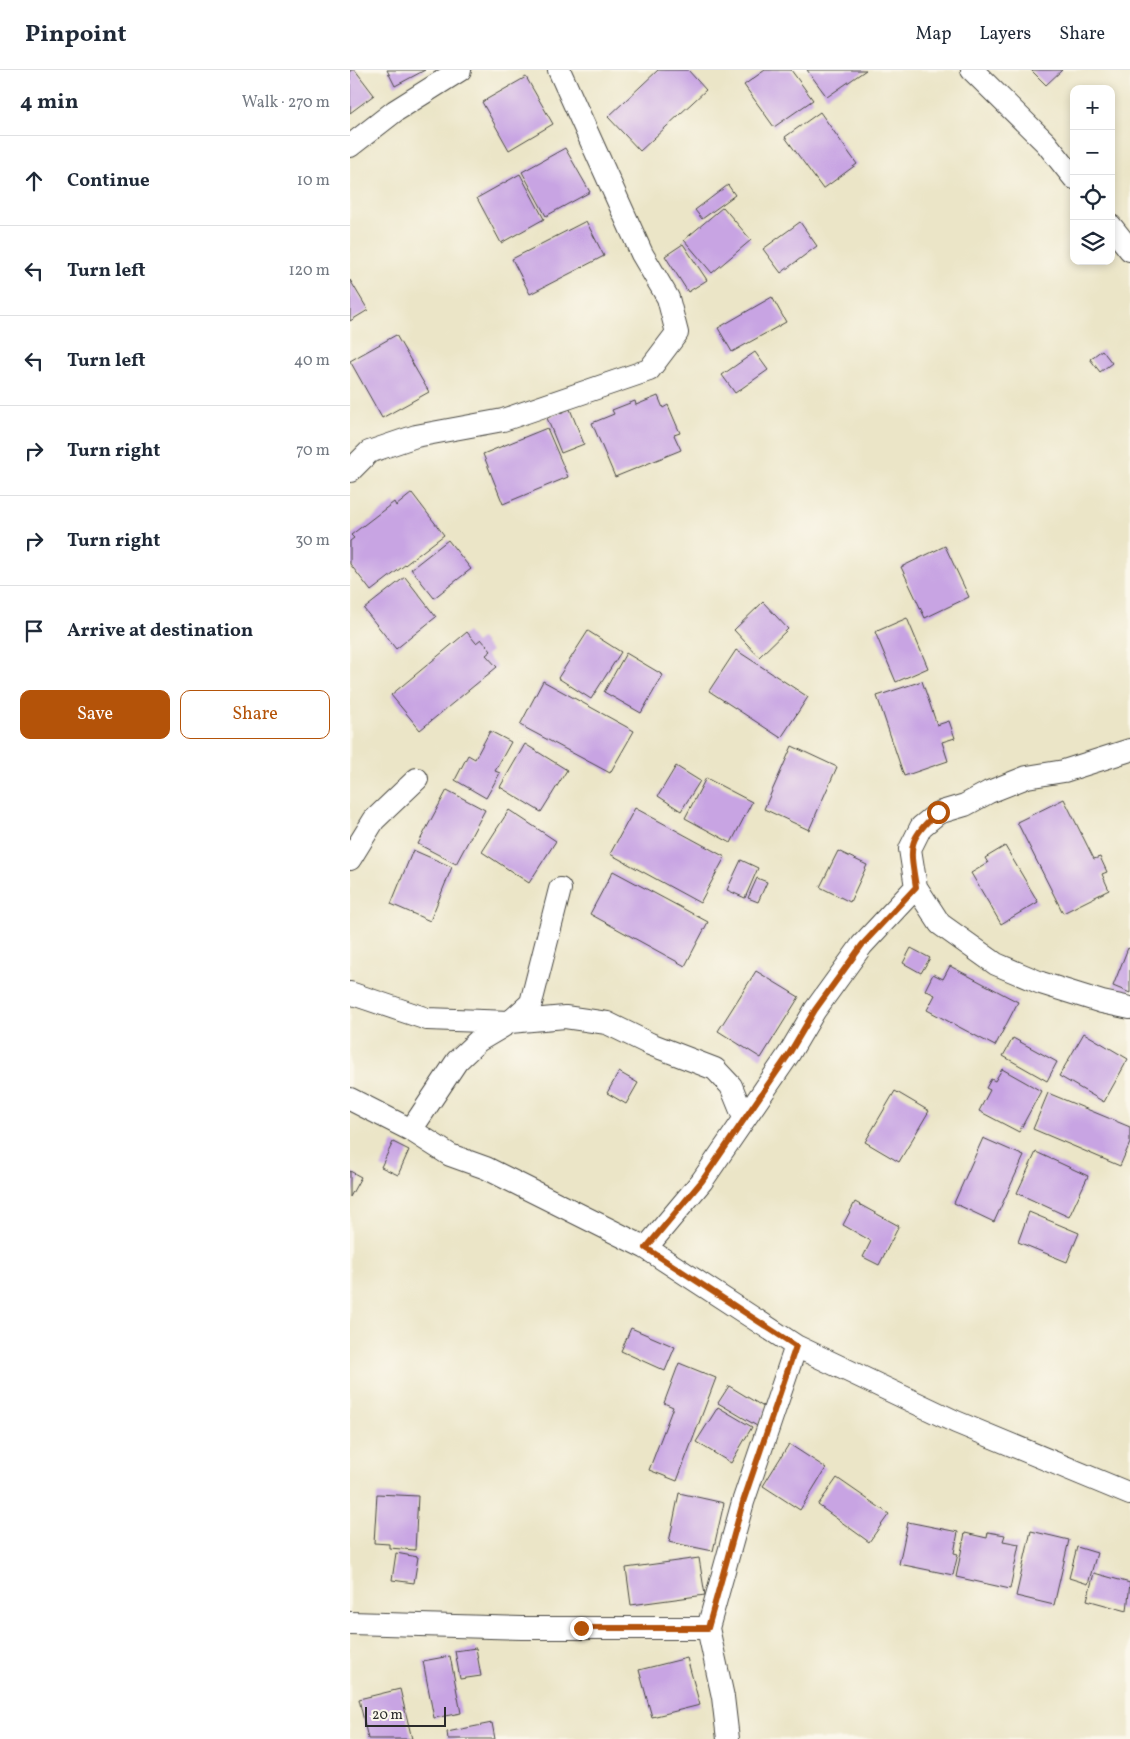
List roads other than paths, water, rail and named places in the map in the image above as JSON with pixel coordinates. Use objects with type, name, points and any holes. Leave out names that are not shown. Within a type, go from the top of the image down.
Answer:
[{"type":"street","points":[[350,146],[395,111],[460,70]]},
{"type":"street","points":[[350,471],[369,452],[416,436],[503,420],[649,370],[677,333],[668,298],[642,254],[559,70]]},
{"type":"street","points":[[972,70],[1046,143],[1072,175]]},
{"type":"street","points":[[1115,231],[1130,250]]},
{"type":"street","points":[[1130,750],[1064,771],[1027,777],[989,792],[965,805],[938,812],[921,828],[910,849],[916,887],[940,924],[996,964],[1050,986],[1102,1002],[1130,1008]]},
{"type":"street","points":[[350,859],[374,820],[417,780]]},
{"type":"street","points":[[646,1248],[702,1181],[789,1054],[815,1010],[862,945],[916,887]]},
{"type":"street","points":[[411,1130],[457,1061],[478,1041],[510,1022],[531,1003],[560,889]]},
{"type":"street","points":[[350,993],[427,1019],[510,1022],[565,1016],[607,1023],[650,1044],[715,1070],[731,1086],[744,1118]]},
{"type":"street","points":[[350,1099],[411,1130],[450,1155],[486,1168],[646,1248],[796,1346],[956,1422],[1130,1494]]},
{"type":"street","points":[[728,1739],[723,1697],[708,1628],[743,1502],[796,1346]]},
{"type":"street","points":[[350,1623],[522,1628],[708,1628]]}]
